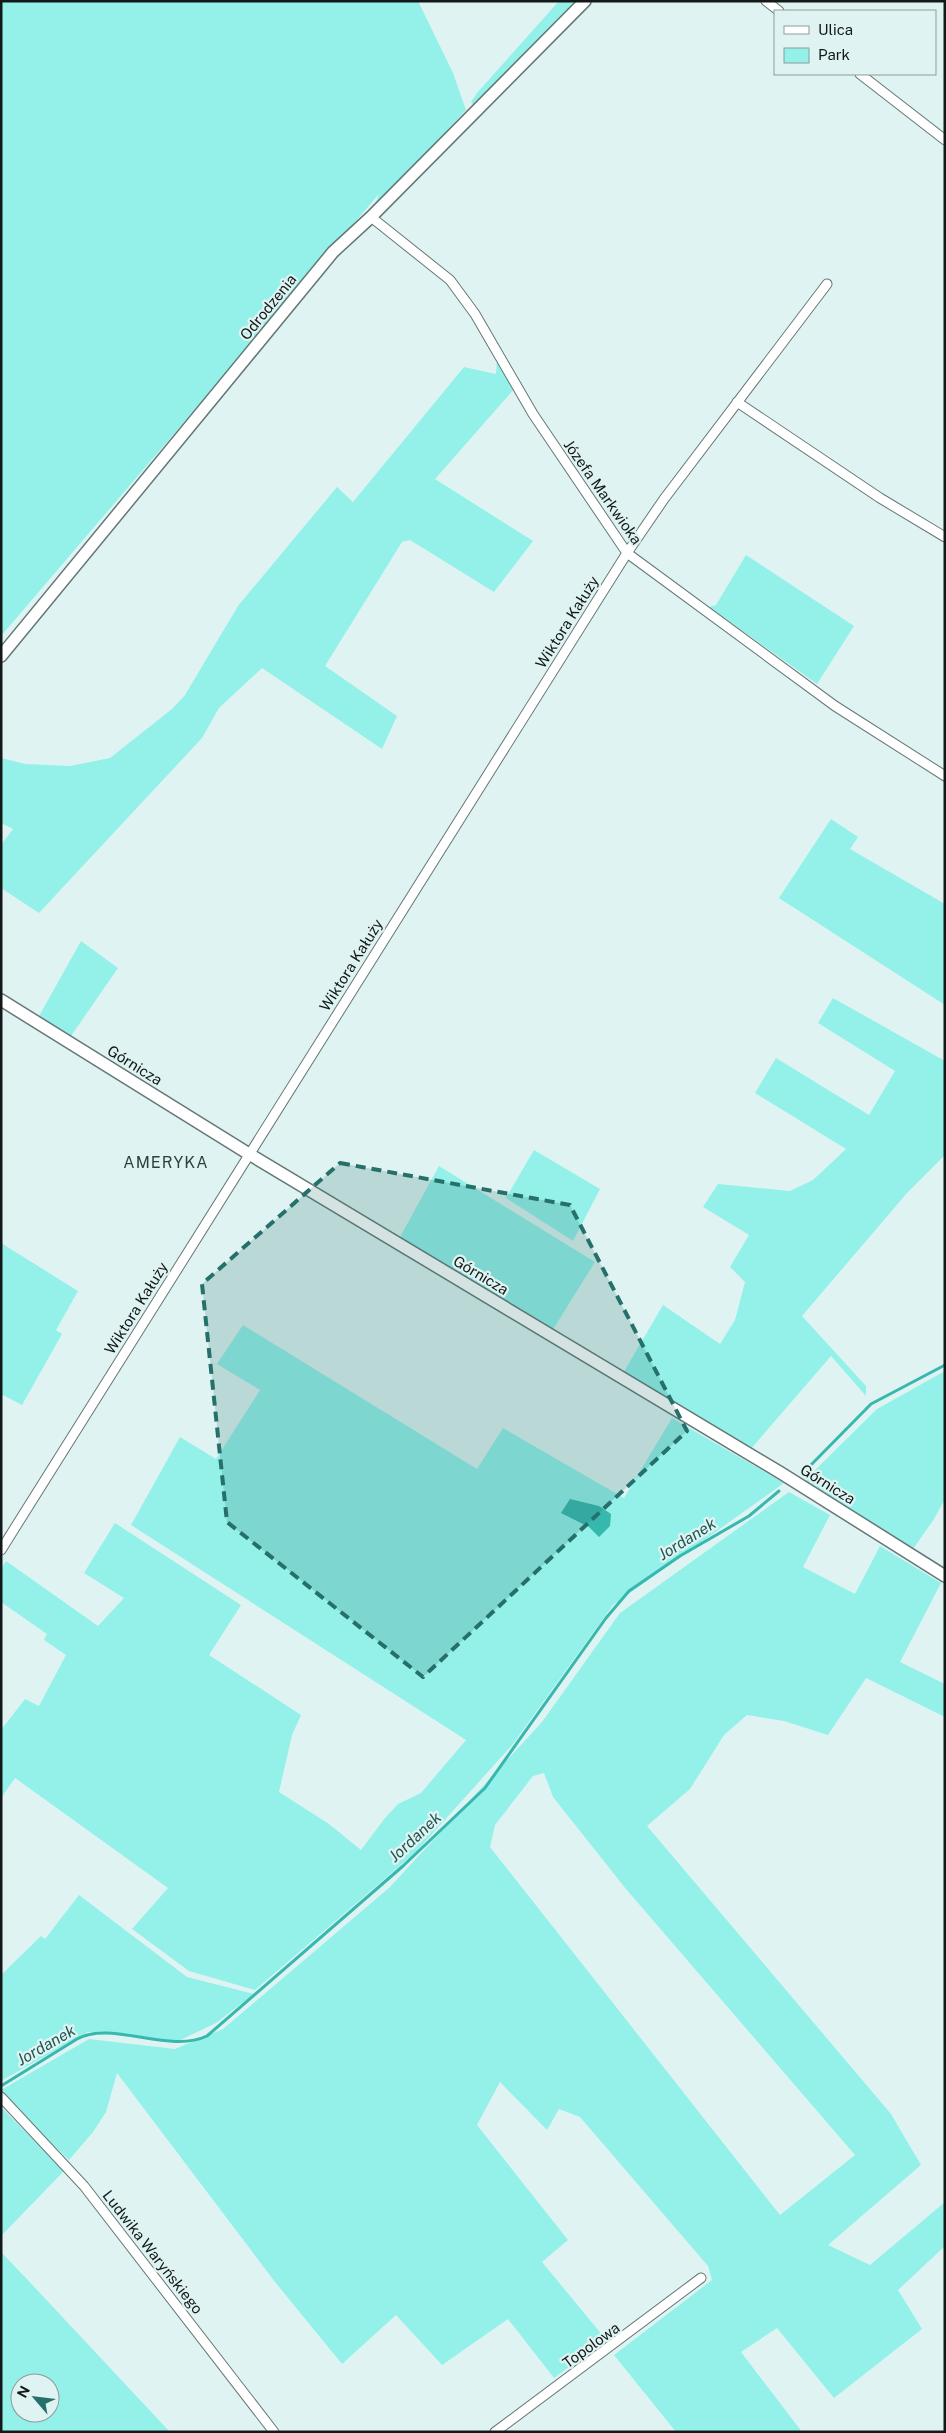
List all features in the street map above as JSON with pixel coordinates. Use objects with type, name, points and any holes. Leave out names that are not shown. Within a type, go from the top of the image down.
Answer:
[{"type":"street","name":"Odrodzenia","points":[[1,656],[333,252],[372,217],[585,1]]},
{"type":"street","points":[[766,1],[778,10]]},
{"type":"street","points":[[861,75],[945,140]]},
{"type":"street","name":"Józefa Markwioka","points":[[372,217],[450,280],[475,314],[533,414],[626,553],[835,706],[945,776]]},
{"type":"street","name":"Wiktora Kałuży","points":[[1,1550],[626,553],[664,498],[827,284]]},
{"type":"street","points":[[737,402],[880,498],[945,538]]},
{"type":"street","name":"Górnicza","points":[[1,1000],[249,1154],[781,1473],[945,1576]]},
{"type":"street","name":"Ludwika Waryńskiego","points":[[1,2097],[84,2186],[274,2432]]},
{"type":"street","name":"Topolowa","points":[[495,2432],[701,2278]]},
{"type":"highlighted area","points":[[340,1163],[570,1205],[687,1431],[423,1677],[227,1522],[202,1284]]},
{"type":"green space","points":[[1,1],[418,1],[453,73],[466,110],[374,208],[379,194],[1,636]]},
{"type":"green space","points":[[559,1],[578,1],[474,106],[471,102],[477,93]]},
{"type":"green space","points":[[497,360],[515,388],[435,479],[533,541],[494,592],[410,540],[402,542],[325,666],[397,716],[382,749],[262,668],[219,708],[202,738],[39,913],[1,888],[1,845],[13,829],[1,823],[1,758],[25,764],[70,766],[110,758],[172,709],[185,695],[238,606],[337,487],[353,502],[464,367],[496,374]]},
{"type":"green space","points":[[746,555],[854,626],[817,684],[709,607],[716,605]]},
{"type":"green space","points":[[831,819],[858,837],[850,849],[945,904],[945,1005],[779,898]]},
{"type":"green space","points":[[81,941],[118,968],[71,1036],[38,1018]]},
{"type":"green space","points":[[833,998],[945,1061],[945,1155],[907,1193],[802,1316],[866,1386],[866,1396],[831,1356],[750,1450],[622,1375],[663,1305],[720,1344],[735,1320],[745,1282],[730,1267],[749,1235],[703,1207],[718,1184],[790,1191],[813,1180],[846,1149],[755,1093],[776,1058],[869,1115],[895,1071],[818,1023]]},
{"type":"green space","points":[[534,1150],[600,1189],[573,1241],[506,1198]]},
{"type":"green space","points":[[439,1166],[595,1262],[552,1331],[400,1237]]},
{"type":"green space","points":[[1,1243],[78,1291],[56,1330],[62,1334],[22,1405],[1,1394]]},
{"type":"green space","points":[[243,1325],[477,1469],[503,1428],[624,1498],[672,1418],[784,1483],[613,1605],[513,1744],[415,1853],[255,1990],[189,1971],[132,1929],[168,1888],[15,1778],[1,1798],[1,1730],[25,1699],[39,1706],[66,1655],[44,1640],[47,1634],[1,1602],[1,1569],[6,1561],[98,1626],[124,1598],[84,1573],[115,1523],[241,1605],[209,1655],[301,1715],[292,1735],[279,1792],[329,1824],[361,1850],[398,1804],[421,1793],[466,1740],[131,1525],[180,1437],[216,1459],[260,1390],[217,1364]]},
{"type":"green space","points":[[945,1371],[945,1499],[934,1519],[913,1549],[802,1483],[877,1409]]},
{"type":"green space","points":[[789,1492],[830,1515],[803,1567],[855,1594],[880,1546],[941,1583],[900,1662],[945,1684],[945,1717],[866,1678],[828,1735],[784,1721],[747,1715],[724,1735],[690,1789],[647,1826],[891,2114],[921,2165],[828,2245],[870,2265],[945,2202],[945,2246],[898,2290],[922,2329],[834,2398],[777,2328],[741,2352],[802,2432],[676,2432],[614,2355],[712,2280],[708,2266],[580,2117],[559,2109],[547,2130],[500,2082],[477,2125],[568,2240],[542,2262],[608,2342],[606,2345],[598,2345],[554,2378],[508,2319],[442,2365],[396,2315],[342,2364],[275,2282],[117,2073],[106,2112],[93,2132],[69,2160],[7,2101],[1,2090],[89,2039],[175,2049],[223,2029],[390,1887],[542,1722],[620,1613]],"holes":[[[544,1773],[553,1797],[626,1889],[855,2155],[780,2215],[490,1847],[495,1825],[533,1776]]]},
{"type":"green space","points":[[79,1895],[187,1977],[254,1994],[216,2023],[176,2042],[88,2032],[1,2081],[1,1975],[41,1936],[45,1939]]},
{"type":"green space","points":[[1,2107],[64,2171],[1,2236]]},
{"type":"green space","points":[[1,2252],[170,2432],[1,2432]]},
{"type":"shaded area","points":[[570,1499],[599,1506],[611,1514],[610,1526],[599,1537],[589,1527],[561,1513]]},
{"type":"waterway","name":"Jordanek","points":[[804,1472],[871,1404],[945,1365]]},
{"type":"waterway","name":"Jordanek","points":[[1,2086],[77,2039],[91,2034],[123,2034],[176,2041],[192,2041],[207,2036],[403,1866],[485,1788],[606,1618],[629,1591],[680,1556],[749,1516],[779,1491]]},
{"type":"district","name":"AMERYKA","points":[[166,1162]]}]
